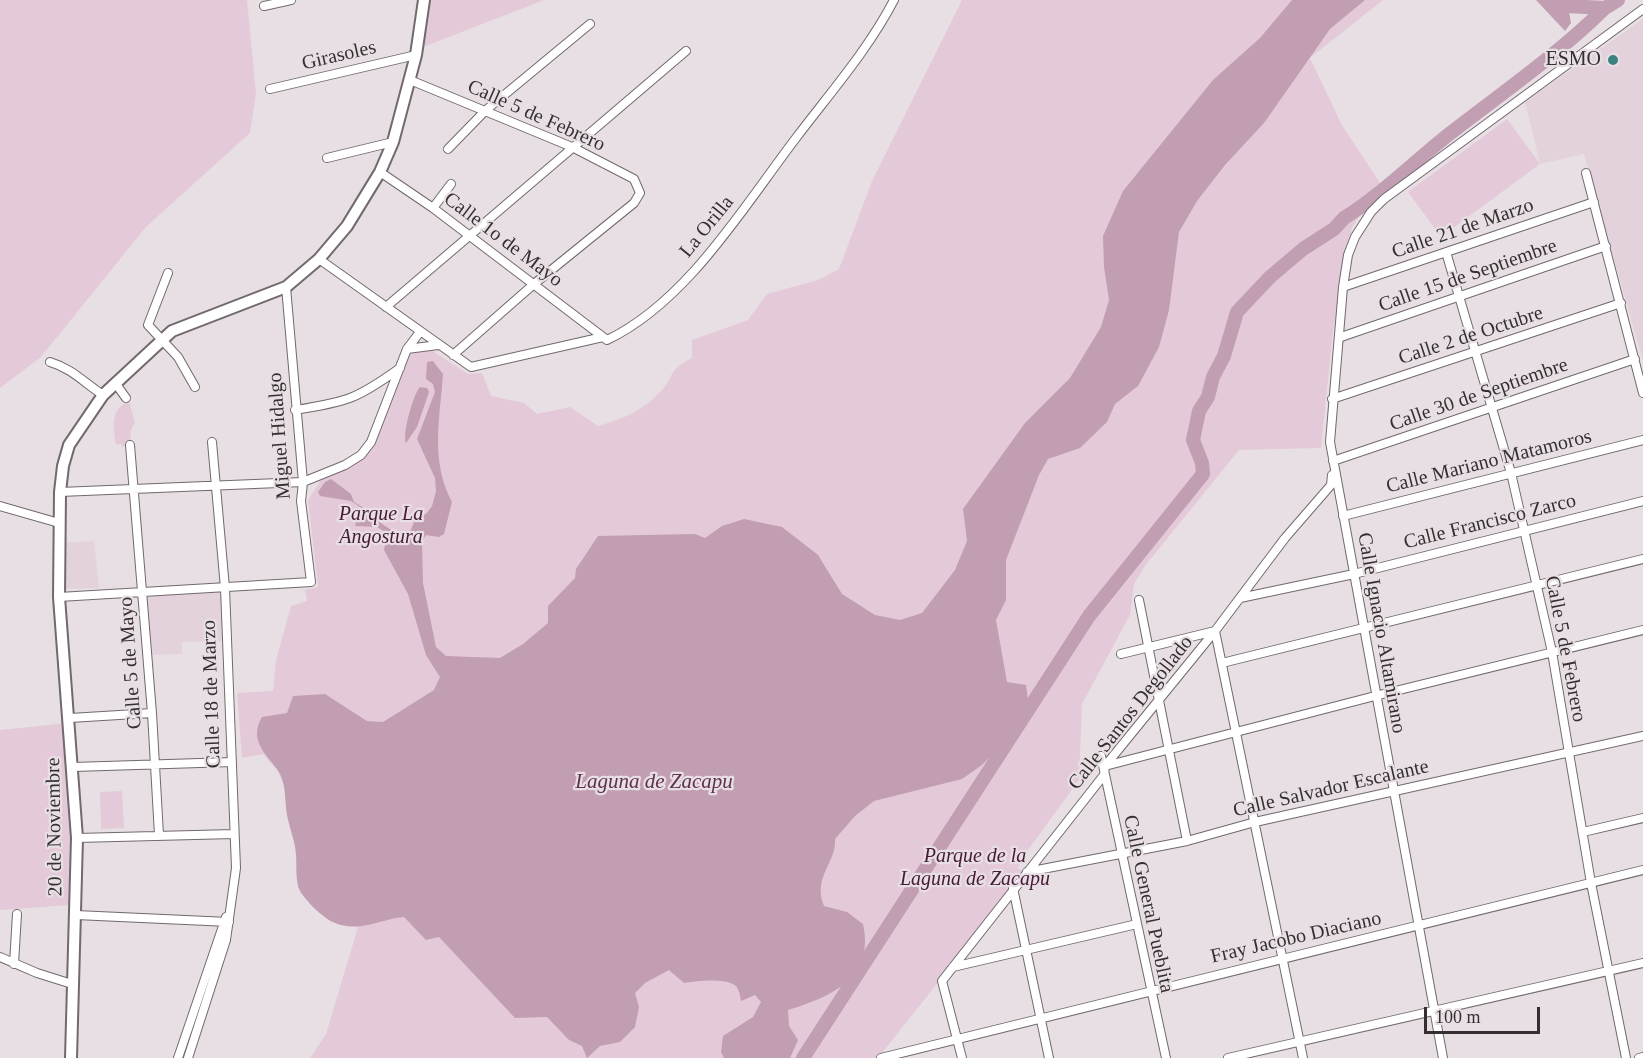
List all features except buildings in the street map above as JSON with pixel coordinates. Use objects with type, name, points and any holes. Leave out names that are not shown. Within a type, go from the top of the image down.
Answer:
[{"type":"main road","name":"20 de Noviembre","points":[[71,1058],[77,838],[70,718],[59,597],[60,492],[63,466],[69,445],[103,395],[172,331],[200,318],[286,287],[319,260],[347,226],[380,172],[393,142],[416,55],[424,0]]},
{"type":"street","points":[[264,6],[291,0]]},
{"type":"street","name":"La Orilla","points":[[453,355],[471,367],[603,337],[607,340],[624,332],[682,284],[832,91],[884,21],[894,0]]},
{"type":"street","points":[[1339,492],[1331,485],[1332,399],[1341,338],[1343,287],[1348,255],[1354,237],[1371,212],[1384,199],[1643,9]]},
{"type":"street","points":[[448,149],[486,110],[590,24]]},
{"type":"street","points":[[386,307],[686,51]]},
{"type":"street","name":"Girasoles","points":[[270,89],[416,55]]},
{"type":"street","name":"Calle 5 de Febrero","points":[[410,80],[572,147],[634,179],[640,193],[634,204],[534,284]]},
{"type":"street","points":[[327,158],[393,142]]},
{"type":"street","name":"Calle 1o de Mayo","points":[[380,172],[434,208],[603,337]]},
{"type":"street","points":[[1586,173],[1643,393]]},
{"type":"street","points":[[434,208],[451,184]]},
{"type":"street","name":"Calle 21 de Marzo","points":[[1343,287],[1594,202]]},
{"type":"street","name":"Calle 15 de Septiembre","points":[[1341,338],[1606,246]]},
{"type":"street","name":"Calle 5 de Febrero","points":[[1446,252],[1511,473],[1552,652],[1591,883],[1626,1058]]},
{"type":"street","points":[[319,260],[453,355],[534,284]]},
{"type":"street","points":[[168,273],[148,325],[178,357],[195,387]]},
{"type":"street","name":"Miguel Hidalgo","points":[[225,588],[311,582],[301,501],[303,482],[286,287]]},
{"type":"street","name":"Calle 2 de Octubre","points":[[1332,399],[1621,303]]},
{"type":"street","points":[[60,492],[303,482],[345,465],[366,449],[378,428],[407,349],[420,332]]},
{"type":"street","points":[[407,349],[438,345]]},
{"type":"street","name":"Calle 30 de Septiembre","points":[[1333,461],[1635,359]]},
{"type":"street","points":[[50,362],[71,369],[82,381],[103,395]]},
{"type":"street","points":[[295,410],[350,400],[365,393],[400,368]]},
{"type":"street","points":[[116,384],[126,398]]},
{"type":"street","name":"Calle Mariano Matamoros","points":[[1343,516],[1643,440]]},
{"type":"street","name":"Calle 18 de Marzo","points":[[188,1058],[227,922],[236,868],[225,588],[212,442]]},
{"type":"street","name":"Calle 5 de Mayo","points":[[130,445],[152,713],[153,763],[159,835]]},
{"type":"street","name":"Calle Ignacio Altamirano","points":[[1333,461],[1443,1058]]},
{"type":"street","name":"Calle Santos Degollado","points":[[957,1040],[942,981],[1013,888],[1104,776],[1105,766],[1215,631],[1285,538],[1331,485]]},
{"type":"street","name":"Calle Francisco Zarco","points":[[1240,598],[1354,574],[1643,501]]},
{"type":"street","points":[[0,506],[59,523]]},
{"type":"street","points":[[1222,663],[1643,559]]},
{"type":"street","points":[[59,597],[225,588]]},
{"type":"street","points":[[1139,600],[1187,841]]},
{"type":"street","points":[[1105,766],[1643,630]]},
{"type":"street","points":[[1121,654],[1215,631],[1302,1058]]},
{"type":"street","points":[[70,718],[152,713]]},
{"type":"street","name":"Calle Salvador Escalante","points":[[1026,872],[1187,841],[1255,822],[1643,736]]},
{"type":"street","name":"Calle General Pueblita","points":[[1101,756],[1166,1058]]},
{"type":"street","points":[[73,768],[153,763],[232,762]]},
{"type":"street","points":[[1583,832],[1643,818]]},
{"type":"street","points":[[77,838],[234,834]]},
{"type":"street","name":"Fray Jacobo Diaciano","points":[[881,1058],[1283,957],[1348,945],[1643,870]]},
{"type":"street","points":[[1013,888],[1049,1058]]},
{"type":"street","points":[[14,964],[17,914]]},
{"type":"street","points":[[75,915],[227,922]]},
{"type":"street","name":"Calle 18 de Marzo","points":[[178,1058],[227,922]]},
{"type":"street","points":[[953,967],[1137,924]]},
{"type":"street","points":[[0,957],[72,984]]},
{"type":"street","points":[[1228,1058],[1643,963]]},
{"type":"street","points":[[957,1040],[962,1058]]},
{"type":"shaded area","name":"ESMO","points":[[1643,19],[1643,361],[1584,154],[1540,164],[1525,102]]},
{"type":"shaded area","points":[[94,541],[99,588],[63,589],[63,543]]},
{"type":"shaded area","points":[[225,588],[227,641],[182,642],[182,654],[147,655],[142,591]]},
{"type":"green space","points":[[0,0],[247,0],[256,93],[250,133],[146,227],[41,357],[0,388]]},
{"type":"green space","points":[[424,0],[544,0],[418,49]]},
{"type":"green space","points":[[962,0],[1383,0],[1310,58],[1342,125],[1380,183],[1352,228],[1333,331],[1321,448],[1239,450],[1145,566],[1134,584],[1130,615],[1082,704],[1079,780],[1023,857],[1018,868],[1026,872],[878,1058],[310,1058],[326,1034],[358,927],[331,922],[299,889],[295,846],[286,813],[286,790],[278,771],[263,754],[242,758],[237,693],[273,691],[276,660],[291,606],[307,601],[305,590],[318,587],[308,500],[321,480],[367,449],[406,352],[431,350],[468,374],[482,373],[491,396],[524,403],[537,414],[570,407],[598,426],[632,414],[653,399],[678,366],[692,358],[692,340],[748,320],[767,294],[818,280],[839,269],[872,181]]},
{"type":"green space","points":[[1507,119],[1540,164],[1441,237],[1408,192]]},
{"type":"green space","points":[[129,401],[135,423],[131,430],[130,445],[122,447],[121,444],[116,445],[114,419],[123,404]]},
{"type":"green space","points":[[67,723],[71,802],[71,905],[0,910],[0,730]]},
{"type":"green space","points":[[122,791],[124,828],[101,829],[100,792]]},
{"type":"water","name":"Laguna de Zacapu","points":[[1292,0],[1365,0],[1330,29],[1264,123],[1225,165],[1197,201],[1179,232],[1169,310],[1159,347],[1138,386],[1115,404],[1107,422],[1080,448],[1048,459],[1039,475],[1006,560],[1006,600],[996,620],[1007,682],[1026,685],[1028,701],[1001,745],[982,765],[962,779],[874,801],[855,816],[835,839],[835,847],[823,878],[821,896],[824,906],[847,912],[863,924],[865,943],[862,958],[856,972],[834,991],[820,999],[788,1010],[789,1026],[798,1040],[790,1058],[724,1058],[721,1052],[723,1036],[753,1017],[761,1002],[755,995],[741,1001],[737,987],[728,982],[708,980],[684,983],[669,970],[645,983],[635,993],[639,1007],[635,1027],[620,1042],[600,1046],[587,1058],[582,1046],[569,1040],[547,1017],[515,1018],[439,937],[426,940],[404,917],[351,927],[329,920],[310,904],[297,883],[295,849],[282,780],[260,745],[258,725],[262,717],[287,713],[293,696],[325,694],[367,721],[383,722],[434,690],[440,677],[426,655],[408,594],[384,550],[387,533],[377,527],[355,526],[359,510],[367,514],[366,511],[351,501],[320,496],[318,492],[325,482],[331,479],[351,494],[354,502],[367,510],[373,518],[399,535],[410,532],[414,522],[427,513],[432,506],[436,491],[435,478],[417,439],[435,392],[433,384],[426,379],[427,362],[433,361],[443,374],[439,455],[445,487],[452,502],[444,534],[439,537],[426,535],[422,541],[423,583],[436,647],[446,656],[500,658],[523,644],[548,623],[548,606],[575,578],[576,569],[598,536],[695,534],[705,538],[722,526],[744,519],[782,527],[818,555],[842,594],[875,615],[900,620],[922,613],[955,570],[967,541],[963,509],[1025,423],[1070,378],[1101,327],[1109,300],[1104,267],[1103,236],[1123,191],[1213,80],[1260,38]]},
{"type":"water","points":[[1536,0],[1567,0],[1571,23],[1565,31]]},
{"type":"water","points":[[420,387],[427,388],[429,392],[417,427],[406,443],[409,415]]},
{"type":"waterway","points":[[1567,6],[1605,8],[1618,0]]},
{"type":"waterway","points":[[803,1058],[1089,616],[1203,474],[1202,463],[1193,440],[1199,411],[1208,397],[1213,377],[1224,356],[1237,312],[1270,277],[1303,249],[1334,229],[1344,218],[1384,189],[1448,135],[1548,58],[1605,8]]},
{"type":"place","name":"ESMO","points":[[1613,60]]},
{"type":"park label","name":"Parque La Angostura","points":[[381,526]]},
{"type":"park label","name":"Parque de la Laguna de Zacapu","points":[[975,868]]}]
